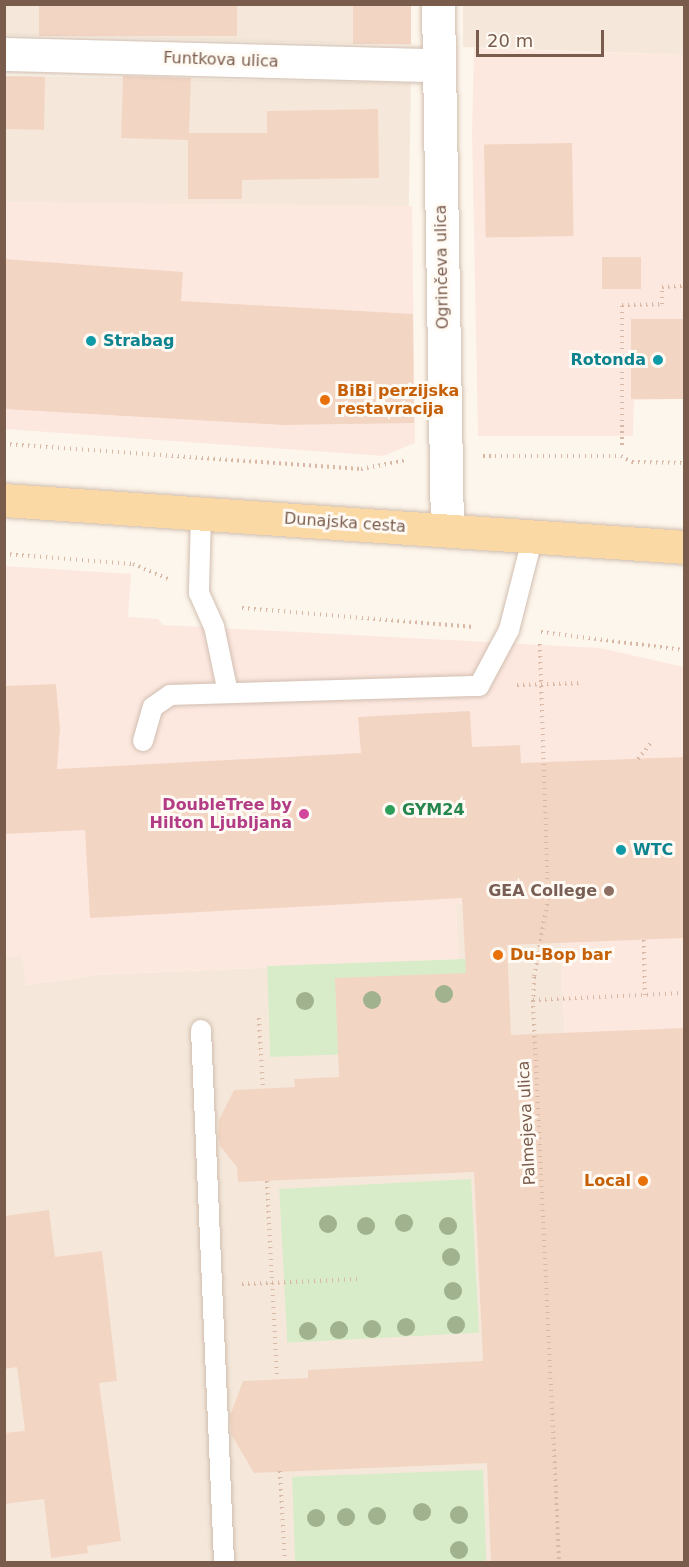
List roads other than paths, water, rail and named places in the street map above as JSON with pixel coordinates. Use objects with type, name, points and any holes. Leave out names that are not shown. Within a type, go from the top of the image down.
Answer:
[{"type":"main road","name":"Dunajska cesta","points":[[4,500],[447,529],[684,548]]},
{"type":"street","name":"Ogrinčeva ulica","points":[[438,4],[447,529]]},
{"type":"street","name":"Funtkova ulica","points":[[4,54],[438,65]]},
{"type":"lane","points":[[201,514],[199,593],[214,626],[228,693]]},
{"type":"lane","points":[[143,741],[153,707],[170,695],[479,686],[509,630],[533,536]]},
{"type":"lane","points":[[201,1030],[224,1563]]},
{"type":"place","name":"Strabag","points":[[91,341]]},
{"type":"place","name":"Rotonda","points":[[658,360]]},
{"type":"place","name":"BiBi perzijska restavracija","points":[[325,400]]},
{"type":"place","name":"GYM24","points":[[390,810]]},
{"type":"place","name":"DoubleTree by Hilton Ljubljana","points":[[304,814]]},
{"type":"place","name":"WTC","points":[[621,850]]},
{"type":"place","name":"GEA College","points":[[609,891]]},
{"type":"place","name":"Du-Bop bar","points":[[498,955]]},
{"type":"place","name":"Local","points":[[643,1181]]}]
